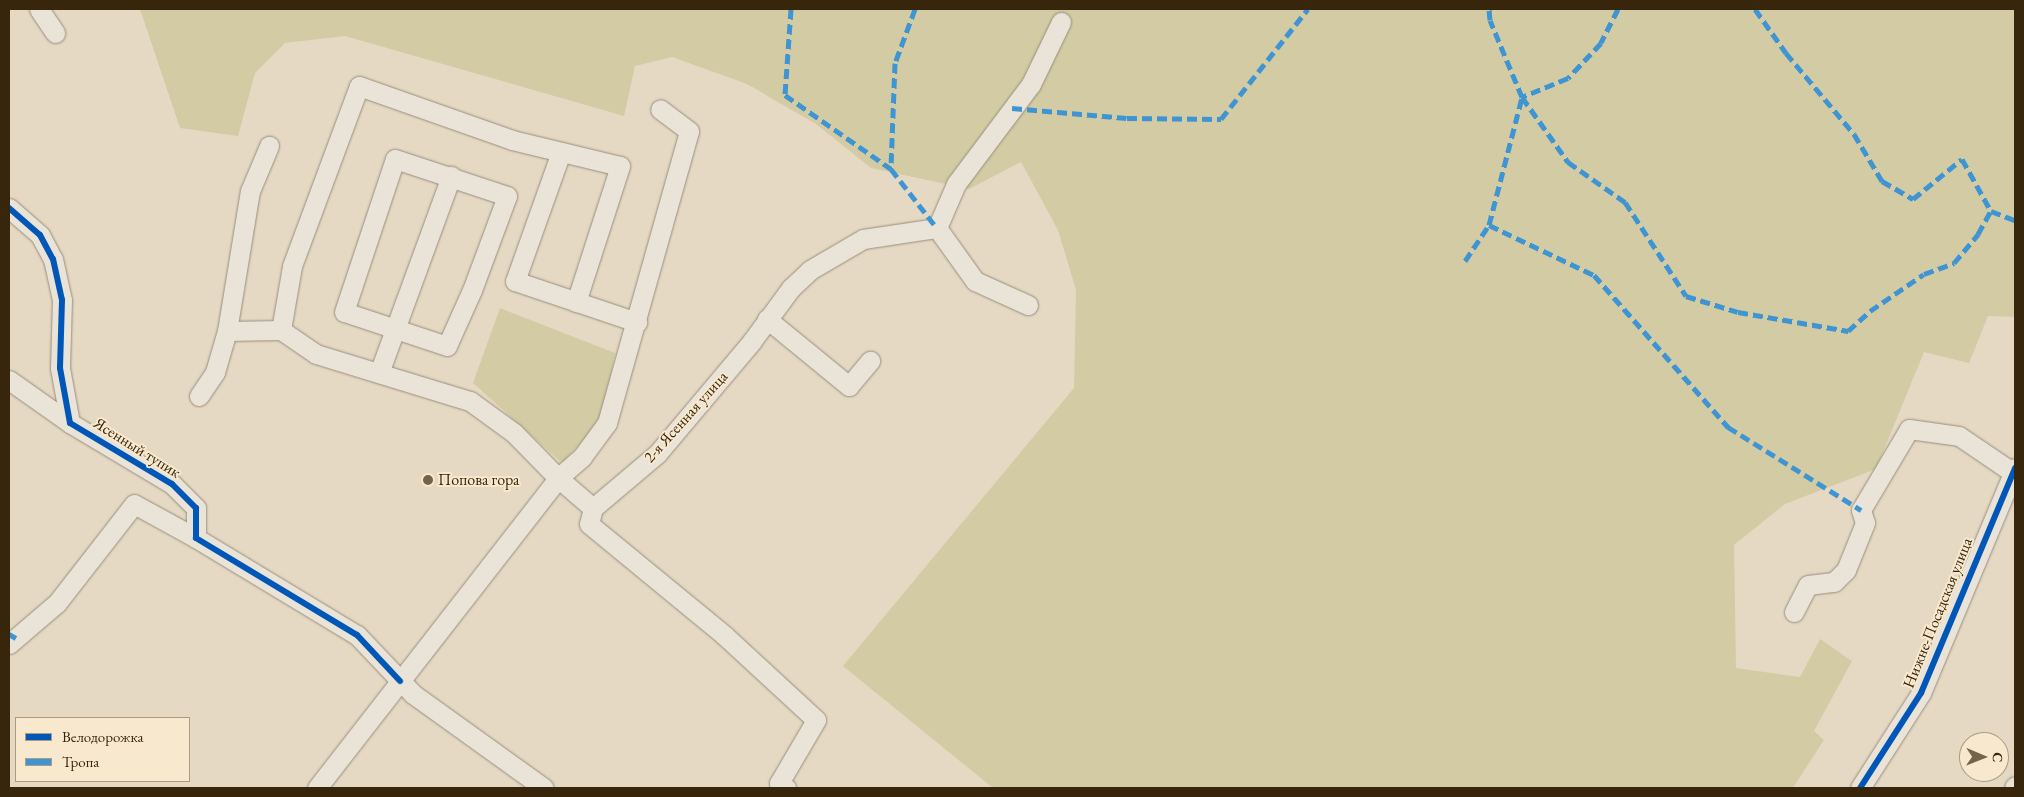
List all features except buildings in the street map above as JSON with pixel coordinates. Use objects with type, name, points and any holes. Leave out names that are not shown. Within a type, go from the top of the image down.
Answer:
[{"type":"street","points":[[38,9],[55,33]]},
{"type":"street","points":[[1028,305],[975,281],[937,228],[956,184],[1030,84],[1061,22]]},
{"type":"street","points":[[281,330],[292,266],[358,86],[512,140],[620,166],[576,302]]},
{"type":"street","points":[[318,788],[558,478],[582,457],[607,423],[637,322],[689,131],[660,110]]},
{"type":"street","points":[[199,396],[215,372],[227,331],[250,192],[269,146]]},
{"type":"street","points":[[561,152],[515,281],[637,322]]},
{"type":"street","points":[[395,159],[451,176],[507,196],[472,290],[447,346],[344,312],[395,159]]},
{"type":"street","points":[[379,373],[451,176]]},
{"type":"street","name":"Ясенный тупик","points":[[9,208],[40,235],[53,258],[62,300],[60,368],[70,423],[172,484],[196,508],[196,538]]},
{"type":"street","name":"2-я Ясенная улица","points":[[593,508],[657,454],[790,288],[833,254],[863,239],[937,228]]},
{"type":"street","points":[[767,319],[849,386],[870,361]]},
{"type":"street","points":[[227,331],[281,330],[316,354],[470,401],[514,433],[558,478],[593,508],[589,524],[724,635],[816,720],[779,783],[786,788]]},
{"type":"street","points":[[9,380],[70,423]]},
{"type":"street","points":[[1794,612],[1808,585],[1834,582],[1846,570],[1865,523],[1861,510],[1910,429],[1959,436],[2014,470]]},
{"type":"street","name":"Нижне-Посадская улица","points":[[1860,788],[1921,693],[2014,470]]},
{"type":"street","points":[[9,644],[57,603],[134,504],[196,538],[357,634],[400,681],[544,788]]},
{"type":"shaded area","points":[[140,9],[2015,9],[2015,317],[1988,316],[1969,363],[1924,352],[1876,469],[1785,504],[1734,545],[1736,668],[1800,677],[1820,639],[1852,661],[1814,731],[1824,740],[1793,788],[993,788],[843,666],[1074,388],[1076,290],[1058,230],[1021,162],[969,189],[871,168],[816,124],[747,84],[672,57],[635,66],[624,116],[345,36],[285,43],[255,73],[238,136],[180,128]]},
{"type":"shaded area","points":[[500,308],[615,353],[603,419],[562,463],[473,383]]},
{"type":"marked path","points":[[791,9],[785,95],[891,169]]},
{"type":"marked path","points":[[915,9],[895,63],[891,169],[937,228]]},
{"type":"marked path","points":[[1012,108],[1127,118],[1221,119],[1308,9]]},
{"type":"marked path","points":[[1465,261],[1489,225],[1522,97],[1490,20],[1489,9]]},
{"type":"marked path","points":[[1618,9],[1601,43],[1568,78],[1522,97],[1568,162],[1625,202],[1686,296],[1738,312],[1848,331],[1870,311],[1924,274],[1954,263],[1978,234],[1991,211],[2015,220]]},
{"type":"marked path","points":[[1755,9],[1786,53],[1854,134],[1882,181],[1913,199],[1962,159],[1991,211]]},
{"type":"marked path","points":[[1489,225],[1594,275],[1728,427],[1861,510]]},
{"type":"marked path","points":[[9,634],[16,638]]},
{"type":"cycle path","points":[[9,208],[40,235],[53,259],[62,300],[60,368],[70,423],[172,484],[196,508],[196,538],[357,635],[400,681]]},
{"type":"cycle path","points":[[1860,788],[1921,693],[2015,468]]},
{"type":"place","name":"Попова гора","points":[[428,480]]}]
